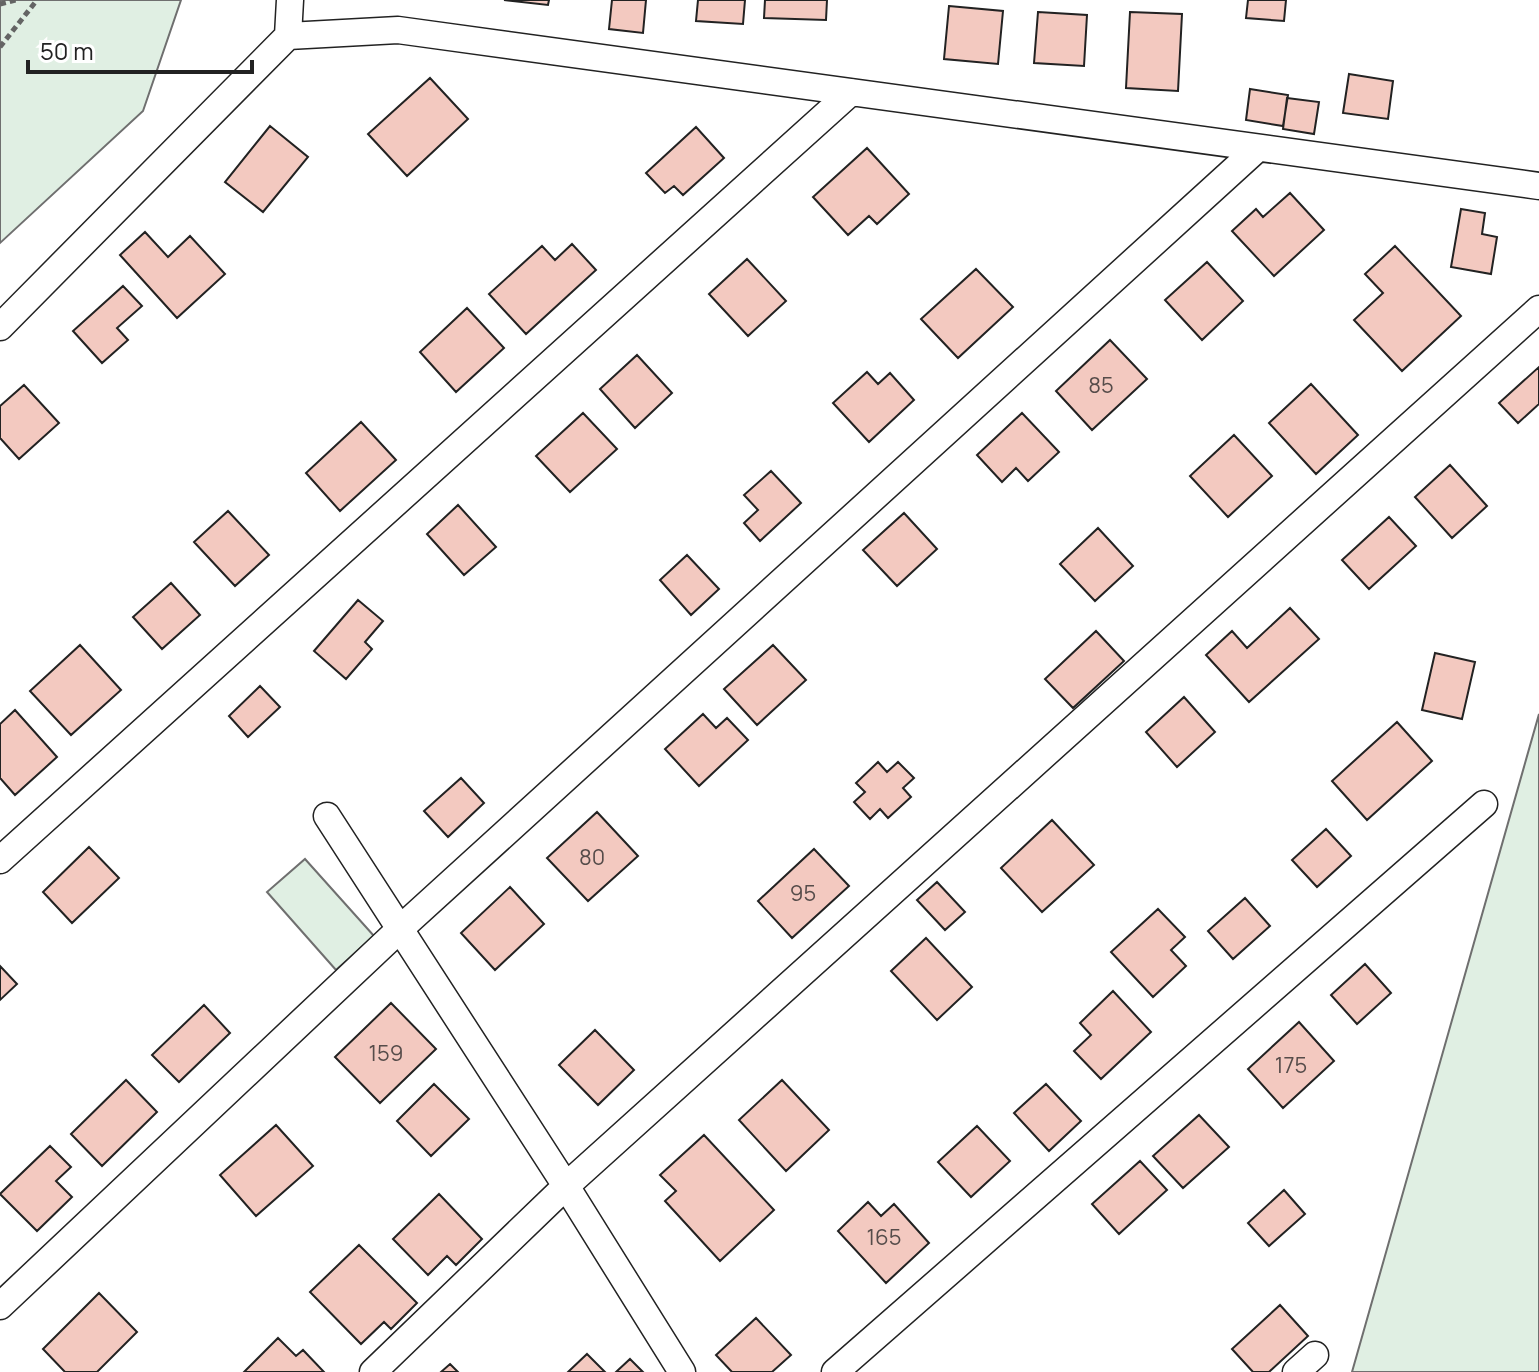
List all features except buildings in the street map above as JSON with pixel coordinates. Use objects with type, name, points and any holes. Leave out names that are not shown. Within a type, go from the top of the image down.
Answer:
[{"type":"street","points":[[0,327],[288,36],[290,0]]},
{"type":"street","points":[[288,36],[398,30],[1539,186]]},
{"type":"street","points":[[0,860],[851,92]]},
{"type":"street","points":[[0,1306],[401,928],[1258,148]]},
{"type":"street","points":[[373,1372],[566,1186],[1539,309]]},
{"type":"street","points":[[835,1372],[1484,804]]},
{"type":"street","points":[[327,816],[682,1372]]},
{"type":"path","points":[[0,4],[16,0]]},
{"type":"path","points":[[0,47],[37,0]]},
{"type":"green space","points":[[0,0],[181,0],[143,111],[0,243]]},
{"type":"green space","points":[[1539,714],[1539,1372],[1352,1372]]},
{"type":"green space","points":[[305,859],[374,936],[336,970],[267,892]]}]
